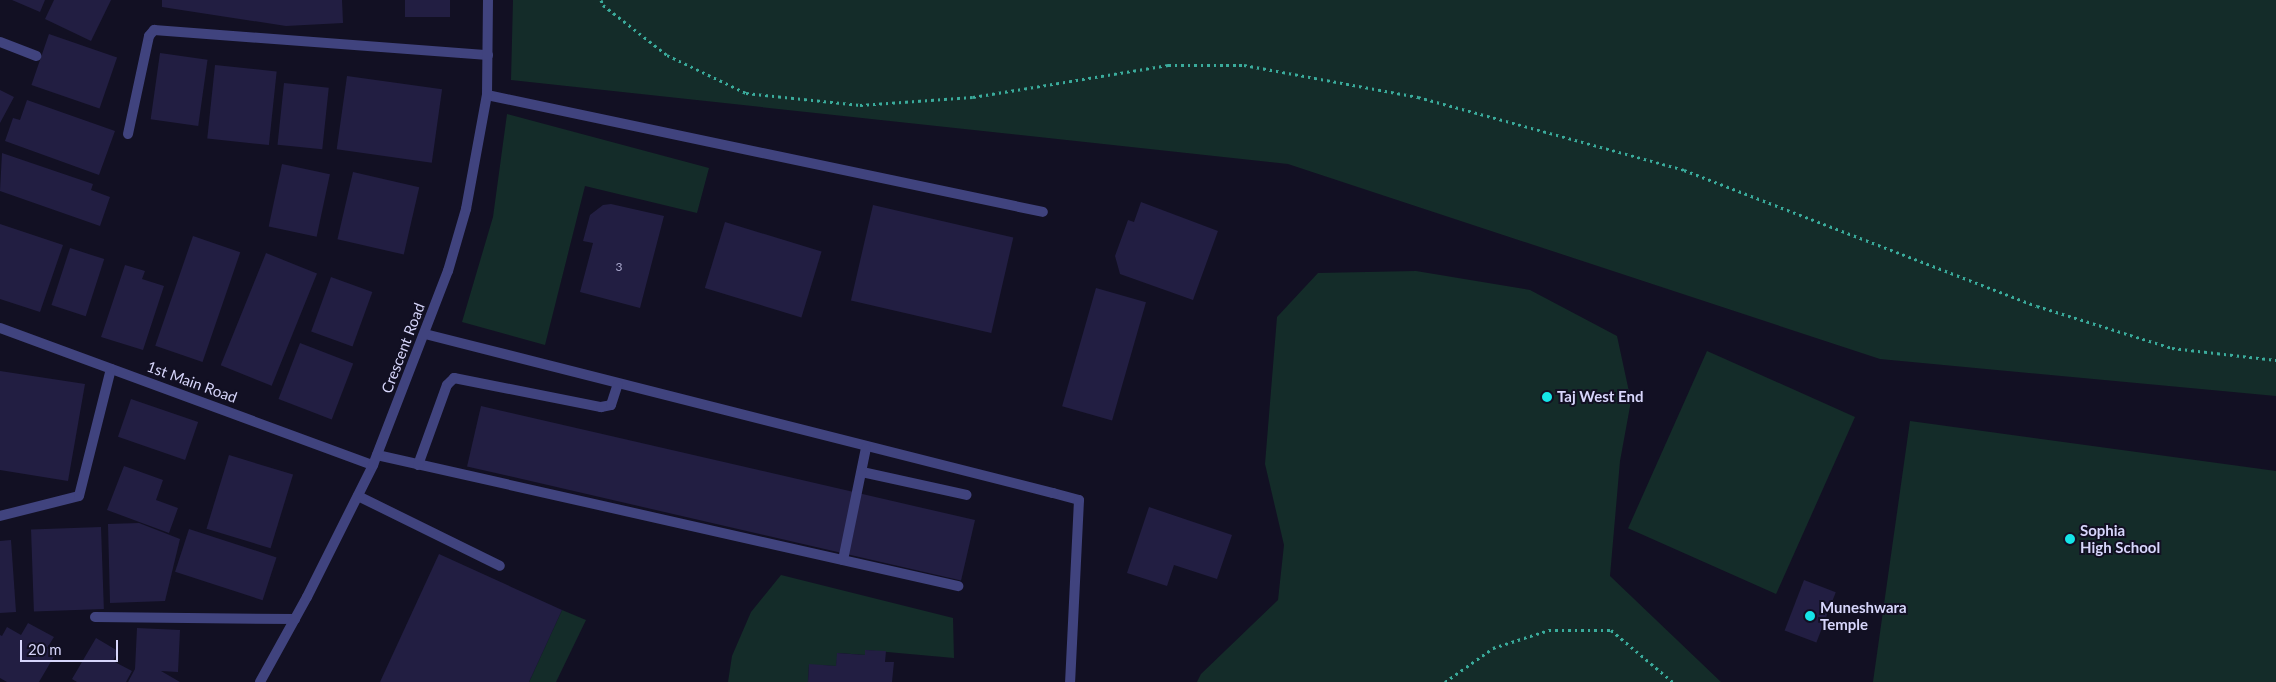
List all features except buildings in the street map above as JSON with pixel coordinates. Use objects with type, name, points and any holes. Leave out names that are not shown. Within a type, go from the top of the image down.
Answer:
[{"type":"street","name":"Crescent Road","points":[[260,682],[295,619],[375,460],[448,271],[466,210],[486,95],[488,0]]},
{"type":"street","points":[[128,134],[149,36],[154,30],[488,55]]},
{"type":"street","points":[[0,42],[36,56]]},
{"type":"street","points":[[486,95],[1043,212]]},
{"type":"street","name":"1st Main Road","points":[[0,328],[111,369],[375,460],[418,465],[958,586]]},
{"type":"street","points":[[425,334],[866,448],[1079,500],[1070,682]]},
{"type":"street","points":[[0,516],[79,496],[111,369]]},
{"type":"street","points":[[418,465],[446,385],[454,378],[601,407],[611,405],[618,384]]},
{"type":"street","points":[[843,560],[866,448]]},
{"type":"street","points":[[862,472],[967,495]]},
{"type":"street","points":[[358,496],[500,566]]},
{"type":"street","points":[[95,617],[295,619]]},
{"type":"path","points":[[601,0],[603,4],[667,55],[746,92],[860,105],[973,97],[1168,65],[1244,65],[1418,97],[1684,170],[2037,306],[2163,345],[2276,360]]},
{"type":"path","points":[[1445,682],[1493,648],[1549,630],[1611,630],[1673,682]]},
{"type":"green space","points":[[513,0],[2276,0],[2276,396],[1880,359],[1288,164],[511,80]]},
{"type":"green space","points":[[507,114],[709,168],[697,213],[585,186],[545,345],[462,322],[493,217]]},
{"type":"green space","points":[[1416,271],[1530,290],[1617,336],[1631,401],[1620,461],[1610,576],[1721,682],[1197,682],[1201,674],[1278,600],[1284,545],[1265,464],[1277,317],[1318,273]]},
{"type":"green space","points":[[1707,351],[1855,417],[1776,594],[1628,528]]},
{"type":"green space","name":"Sophia High School","points":[[1910,421],[2276,471],[2276,682],[1873,682]]},
{"type":"green space","points":[[781,575],[953,618],[954,658],[865,650],[865,655],[838,653],[836,666],[809,665],[808,682],[728,682],[732,656],[751,612]]},
{"type":"green space","points":[[562,610],[586,620],[556,682],[529,682]]},
{"type":"place","name":"Taj West End","points":[[1547,397]]},
{"type":"place","name":"Sophia High School","points":[[2070,539]]},
{"type":"place","name":"Muneshwara Temple","points":[[1810,616]]}]
